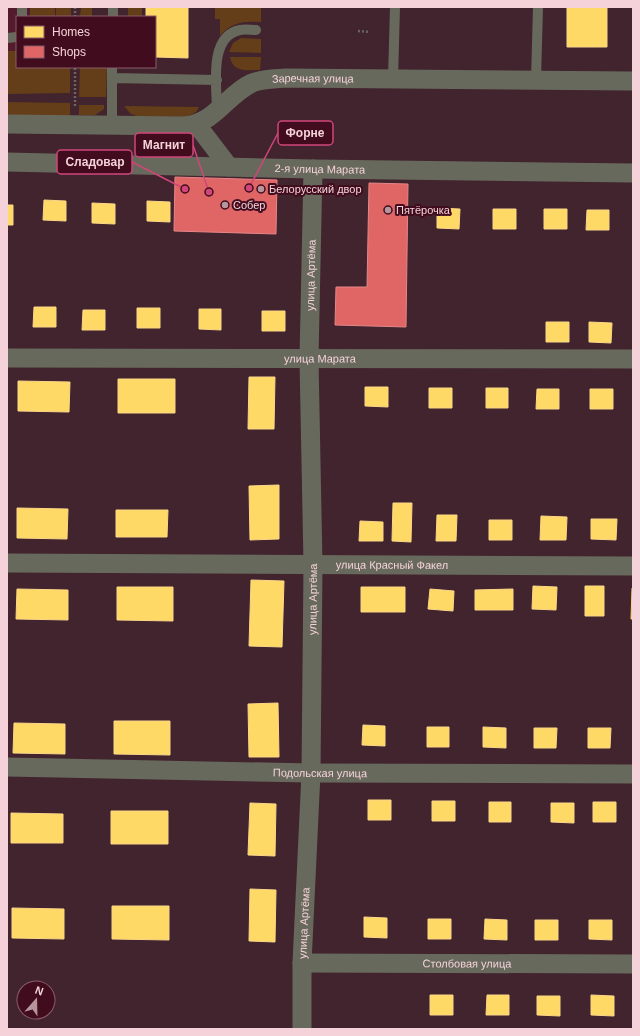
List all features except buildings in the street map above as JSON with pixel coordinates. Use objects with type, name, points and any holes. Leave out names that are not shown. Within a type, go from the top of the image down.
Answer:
[{"type":"street","name":"Заречная улица","points":[[7,124],[197,125],[217,113],[252,83],[286,78],[633,81]]},
{"type":"street","points":[[197,125],[228,167]]},
{"type":"street","name":"2-я улица Марата","points":[[7,162],[313,169],[633,173]]},
{"type":"street","name":"улица Артёма","points":[[302,1029],[302,963],[311,773],[313,565],[310,359],[313,169]]},
{"type":"street","name":"улица Марата","points":[[7,358],[633,359]]},
{"type":"street","name":"улица Красный Факел","points":[[7,563],[633,566]]},
{"type":"street","name":"Подольская улица","points":[[7,767],[311,773],[633,774]]},
{"type":"street","name":"Столбовая улица","points":[[302,963],[633,964]]},
{"type":"lane","points":[[393,79],[395,7]]},
{"type":"lane","points":[[536,80],[538,7]]},
{"type":"lane","points":[[217,113],[218,51],[222,41],[230,34],[240,30],[256,30]]},
{"type":"lane","points":[[112,68],[112,124]]},
{"type":"lane","points":[[112,78],[217,80]]},
{"type":"path","points":[[358,31],[370,32]]},
{"type":"path","points":[[75,68],[75,124]]},
{"type":"shaded area","points":[[7,7],[56,7],[56,16],[16,16],[16,51],[7,51]]},
{"type":"shaded area","points":[[30,7],[55,7],[55,16],[30,16]]},
{"type":"shaded area","points":[[56,7],[71,7],[71,16],[56,16]]},
{"type":"shaded area","points":[[81,7],[92,7],[92,16],[80,16]]},
{"type":"shaded area","points":[[128,7],[142,7],[142,16],[128,16]]},
{"type":"shaded area","points":[[215,7],[261,8],[261,22],[238,23],[224,31],[220,36],[220,19],[215,19]]},
{"type":"shaded area","points":[[241,38],[261,39],[261,53],[229,52],[233,43]]},
{"type":"shaded area","points":[[7,51],[16,51],[16,68],[70,68],[70,93],[7,94]]},
{"type":"shaded area","points":[[230,57],[261,57],[260,70],[241,70],[234,66]]},
{"type":"shaded area","points":[[80,68],[107,68],[106,97],[79,97]]},
{"type":"shaded area","points":[[7,102],[70,103],[70,116],[7,116]]},
{"type":"shaded area","points":[[79,105],[104,105],[104,109],[95,115],[79,115]]},
{"type":"shaded area","points":[[124,106],[199,107],[196,112],[186,117],[137,116],[131,114]]},
{"type":"place","name":"Форне","points":[[249,188]]},
{"type":"place","name":"Сладовар","points":[[185,189]]},
{"type":"place","name":"Белорусский двор","points":[[261,189]]},
{"type":"place","name":"Магнит","points":[[209,192]]},
{"type":"place","name":"Собер","points":[[225,205]]},
{"type":"place","name":"Пятёрочка","points":[[388,210]]}]
